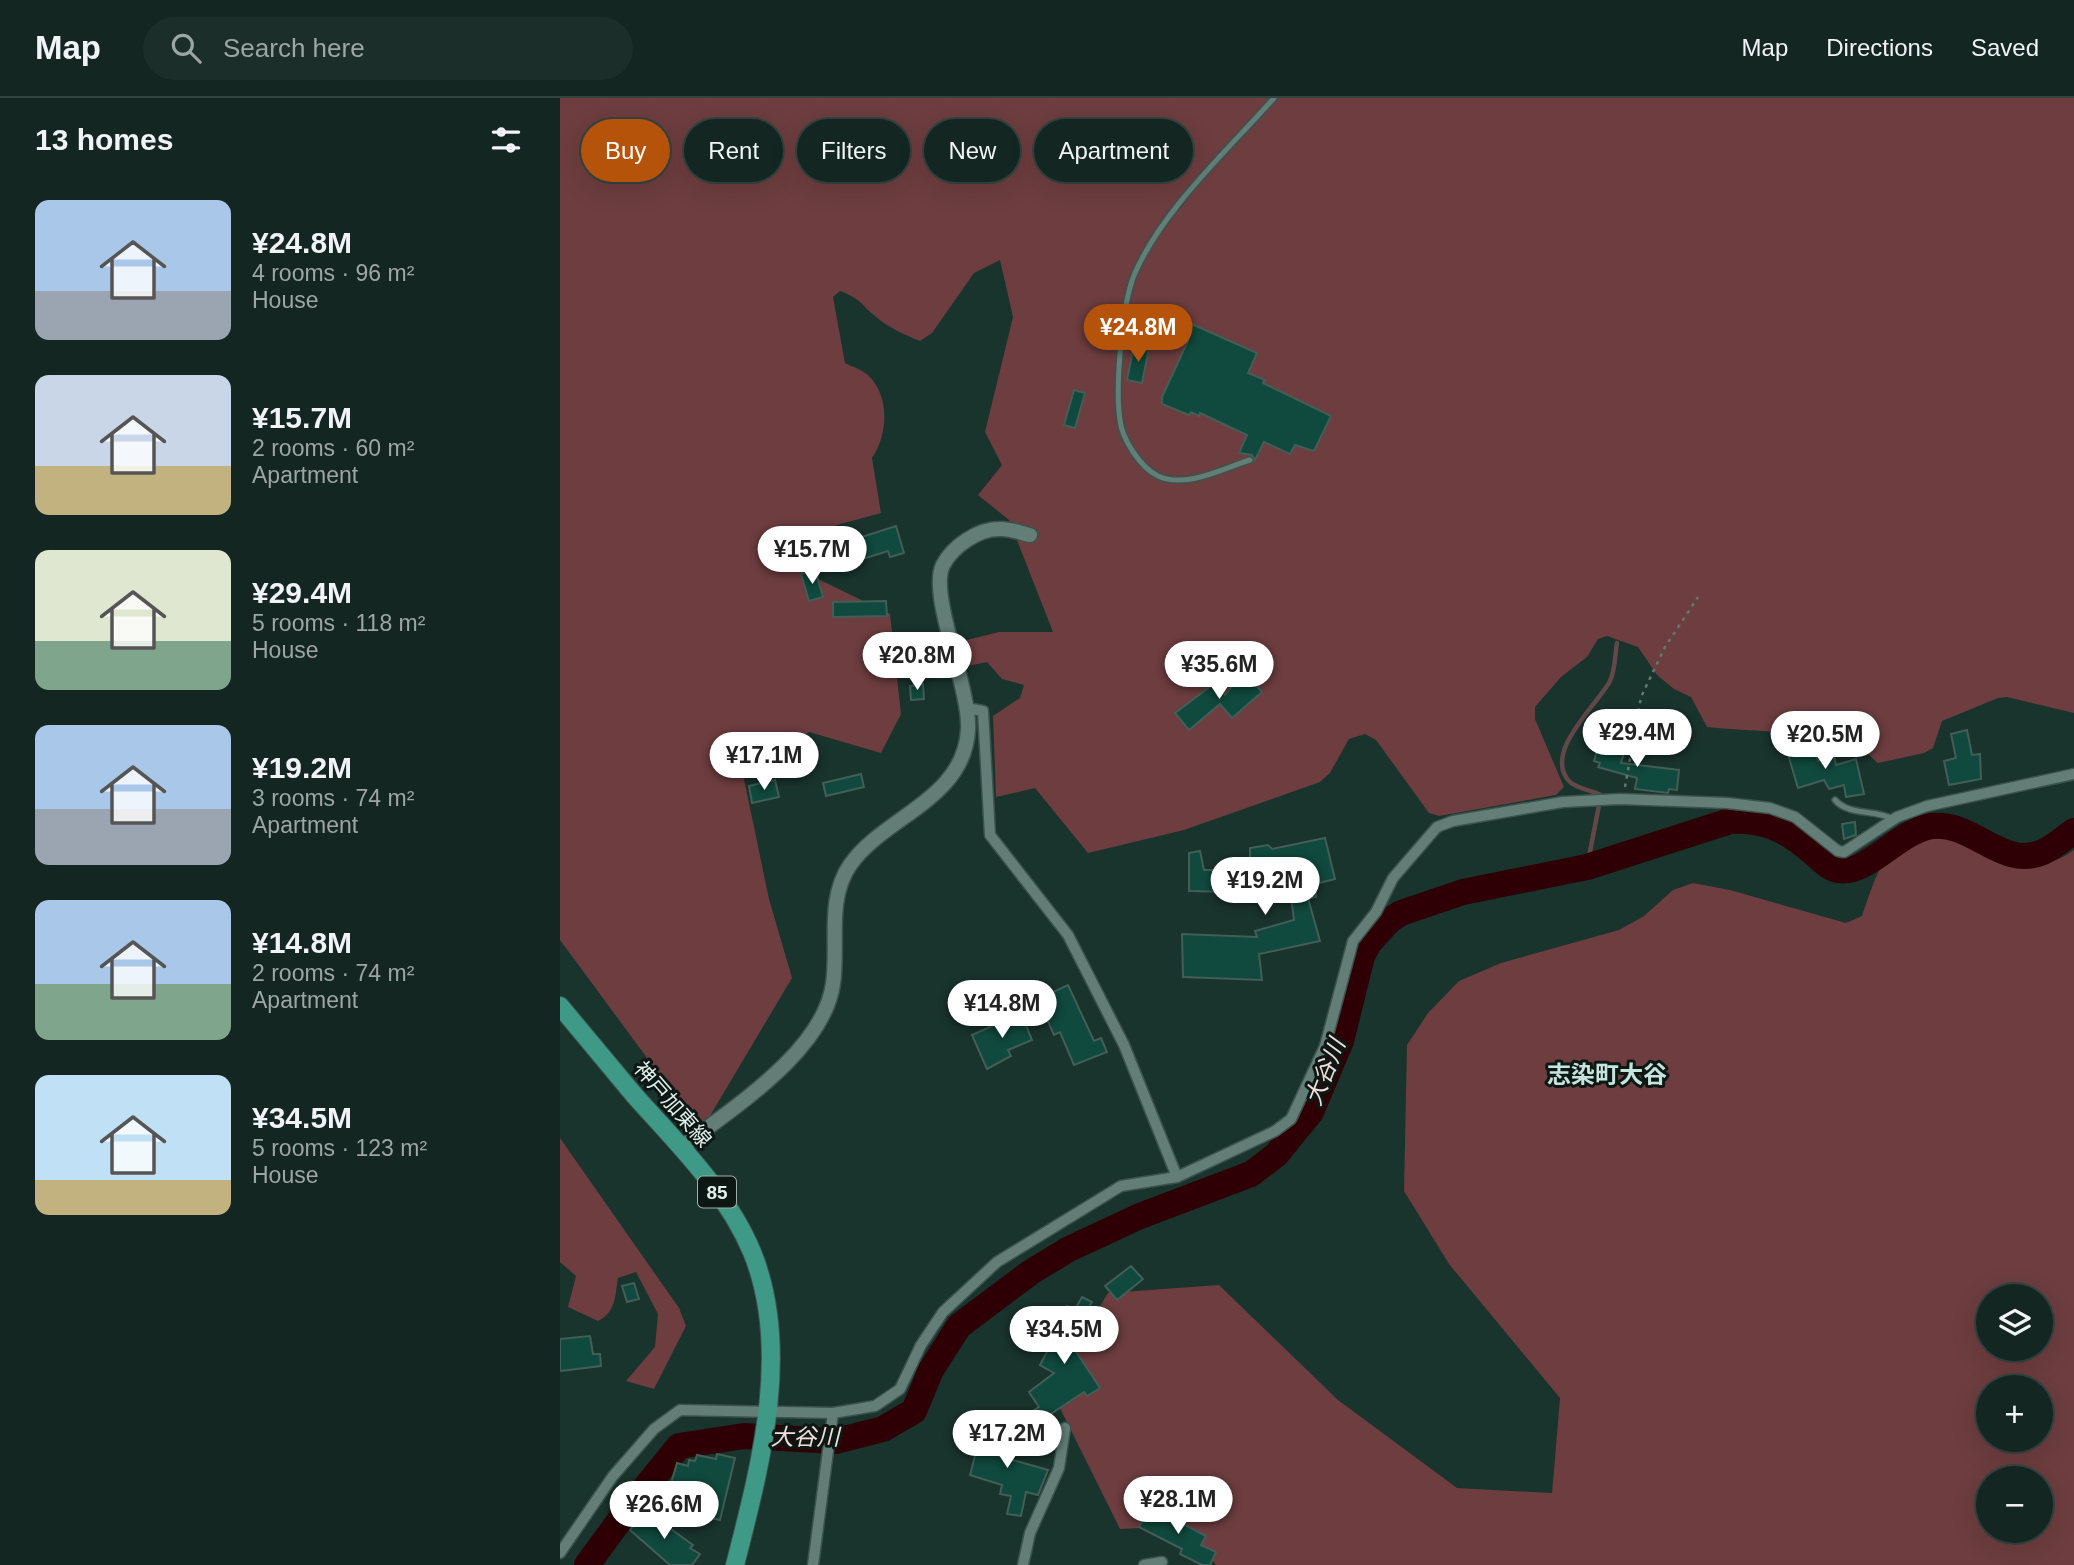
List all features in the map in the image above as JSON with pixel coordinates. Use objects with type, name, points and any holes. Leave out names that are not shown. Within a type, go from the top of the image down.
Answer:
[{"type":"main road","name":"神戸加東線","points":[[560,1006],[713,1185],[752,1253],[764,1299],[771,1355],[767,1419],[735,1565]]},
{"type":"street","points":[[682,1147],[765,1084],[795,1055],[815,1028],[833,986],[836,899],[849,866],[869,843],[929,799],[948,781],[964,750],[968,732],[967,708],[941,593],[942,567],[967,539],[998,528],[1030,535]]},
{"type":"street","points":[[967,708],[983,710],[990,835],[1068,935],[1124,1045],[1177,1177]]},
{"type":"street","points":[[560,1553],[613,1476],[654,1429],[680,1410],[708,1408],[767,1419],[833,1418],[875,1406],[900,1389],[921,1345],[943,1312],[997,1262],[1121,1186],[1177,1177],[1275,1131],[1291,1119],[1325,1046],[1353,941],[1376,912],[1392,878],[1437,827],[1531,806],[1620,799],[1770,808],[1795,817],[1838,851],[1844,852],[1893,819],[1927,806],[2074,774]]},
{"type":"street","points":[[813,1565],[833,1418]]},
{"type":"street","points":[[1023,1565],[1030,1533],[1059,1468],[1065,1428]]},
{"type":"street","points":[[1144,1565],[1162,1562]]},
{"type":"lane","points":[[1250,460],[1192,480],[1159,476],[1138,458],[1119,421],[1120,377],[1126,300],[1135,272],[1183,200],[1274,98]]},
{"type":"lane","points":[[1835,800],[1840,806],[1880,813],[1893,819]]},
{"type":"path","points":[[1620,799],[1632,764],[1641,697],[1665,647],[1698,597]]},
{"type":"shaded area","points":[[560,98],[2074,98],[2074,713],[2007,697],[1998,698],[1942,721],[1933,748],[1924,753],[1878,763],[1862,749],[1830,738],[1707,727],[1691,697],[1674,689],[1657,675],[1638,647],[1607,636],[1598,639],[1587,657],[1561,677],[1535,707],[1535,719],[1564,787],[1556,795],[1439,816],[1429,813],[1376,740],[1365,734],[1349,739],[1330,773],[1320,782],[1184,830],[1088,853],[1035,788],[996,797],[993,716],[1020,698],[1024,685],[1002,679],[987,662],[968,666],[967,640],[999,632],[1053,632],[1009,520],[978,495],[1002,465],[985,432],[1013,317],[1000,260],[974,273],[932,333],[920,341],[891,327],[857,299],[840,291],[833,297],[845,363],[869,376],[881,394],[884,427],[872,458],[881,513],[819,530],[814,577],[890,614],[901,714],[881,753],[809,732],[744,779],[769,899],[792,978],[701,1131],[560,940]]},
{"type":"shaded area","points":[[1940,831],[1964,840],[1994,859],[2025,866],[2056,860],[2074,850],[2074,1565],[1216,1565],[1187,1526],[1120,1529],[1050,1388],[1108,1293],[1219,1285],[1338,1400],[1457,1488],[1552,1493],[1560,1398],[1449,1264],[1404,1191],[1407,1045],[1428,1013],[1459,981],[1501,963],[1619,930],[1644,916],[1673,890],[1693,883],[1730,890],[1846,923],[1862,916],[1886,859],[1906,841]]},
{"type":"shaded area","points":[[560,1138],[679,1308],[686,1326],[654,1389],[626,1381],[655,1347],[658,1314],[636,1272],[618,1278],[611,1308],[598,1321],[568,1307],[576,1276],[560,1262]]},
{"type":"building","points":[[1187,322],[1257,353],[1248,373],[1331,416],[1314,451],[1295,445],[1290,454],[1264,442],[1255,460],[1252,455],[1239,453],[1247,435],[1200,413],[1199,416],[1191,412],[1189,415],[1162,404],[1162,397],[1188,341],[1181,337]]},
{"type":"building","points":[[1134,345],[1149,348],[1142,383],[1127,380]]},
{"type":"building","points":[[1074,390],[1085,393],[1075,428],[1064,425]]},
{"type":"building","points":[[896,526],[904,553],[890,557],[888,551],[856,561],[854,554],[812,567],[809,554]]},
{"type":"building","points":[[815,570],[823,597],[809,601],[801,574]]},
{"type":"building","points":[[886,601],[887,616],[833,617],[833,602]]},
{"type":"building","points":[[1244,672],[1262,692],[1232,718],[1220,704],[1189,730],[1175,713],[1215,683],[1225,695]]},
{"type":"building","points":[[923,684],[924,699],[911,700],[910,686]]},
{"type":"building","points":[[1967,730],[1972,755],[1980,754],[1981,779],[1949,785],[1944,761],[1956,758],[1951,734]]},
{"type":"building","points":[[1610,735],[1624,739],[1620,752],[1624,753],[1621,763],[1679,770],[1677,790],[1669,789],[1668,793],[1635,789],[1637,778],[1598,767],[1600,763],[1594,761],[1597,750],[1606,748]]},
{"type":"building","points":[[1813,743],[1818,761],[1834,756],[1836,765],[1856,759],[1864,794],[1846,797],[1844,785],[1829,789],[1824,780],[1798,788],[1787,751]]},
{"type":"building","points":[[861,774],[864,787],[826,796],[823,783]]},
{"type":"building","points":[[775,780],[779,797],[752,803],[749,786]]},
{"type":"building","points":[[1855,822],[1856,835],[1844,839],[1842,824]]},
{"type":"building","points":[[1325,838],[1335,879],[1315,884],[1316,897],[1308,898],[1320,941],[1259,954],[1262,980],[1183,977],[1182,934],[1257,937],[1255,931],[1294,920],[1288,874],[1278,876],[1276,865],[1250,869],[1250,848],[1268,845],[1272,849]]},
{"type":"building","points":[[1200,851],[1204,870],[1227,870],[1227,878],[1233,878],[1233,892],[1189,891],[1189,853]]},
{"type":"building","points":[[1068,985],[1094,1041],[1101,1038],[1107,1052],[1074,1065],[1060,1032],[1054,1035],[1038,999]]},
{"type":"building","points":[[1021,1013],[1032,1040],[1008,1050],[1011,1056],[987,1069],[972,1035]]},
{"type":"building","points":[[1131,1266],[1143,1279],[1117,1300],[1105,1286]]},
{"type":"building","points":[[634,1283],[639,1299],[627,1302],[622,1286]]},
{"type":"building","points":[[1082,1297],[1092,1302],[1079,1324],[1084,1328],[1073,1347],[1100,1388],[1087,1396],[1084,1392],[1034,1425],[1028,1414],[1039,1407],[1029,1392],[1054,1373],[1040,1365],[1054,1338],[1049,1335],[1067,1306],[1074,1311]]},
{"type":"building","points":[[590,1336],[593,1354],[600,1354],[601,1366],[560,1371],[560,1339]]},
{"type":"building","points":[[996,1418],[1008,1421],[999,1456],[1048,1470],[1038,1495],[1026,1492],[1021,1516],[1007,1514],[1011,1496],[1000,1494],[1002,1485],[970,1475],[978,1444],[982,1445],[985,1435],[992,1436]]},
{"type":"building","points":[[717,1454],[735,1458],[720,1520],[705,1517],[706,1501],[671,1493],[669,1490],[677,1463],[688,1466],[689,1460],[695,1461],[697,1455],[716,1459]]},
{"type":"building","points":[[1149,1506],[1206,1536],[1201,1545],[1216,1552],[1210,1565],[1202,1565],[1180,1554],[1182,1549],[1139,1527]]},
{"type":"building","points":[[645,1510],[693,1545],[690,1548],[700,1554],[692,1565],[670,1565],[630,1530]]},
{"type":"waterway","points":[[1587,867],[1601,795],[1570,782],[1563,770],[1562,757],[1575,729],[1610,681],[1617,643]]},
{"type":"waterway","name":"大谷川","points":[[587,1565],[679,1446],[744,1436],[836,1441],[883,1429],[914,1411],[931,1370],[959,1326],[1031,1272],[1069,1249],[1140,1216],[1251,1174],[1276,1155],[1311,1112],[1341,1041],[1362,956],[1369,943],[1389,921],[1401,913],[1463,892],[1587,867],[1730,821],[1764,824],[1784,832],[1827,865],[1838,870],[1860,866],[1907,835],[1932,826],[1961,830],[2001,850],[2028,856],[2047,850],[2074,831]]},
{"type":"district","name":"志染町大谷","points":[[1607,1074]]}]
